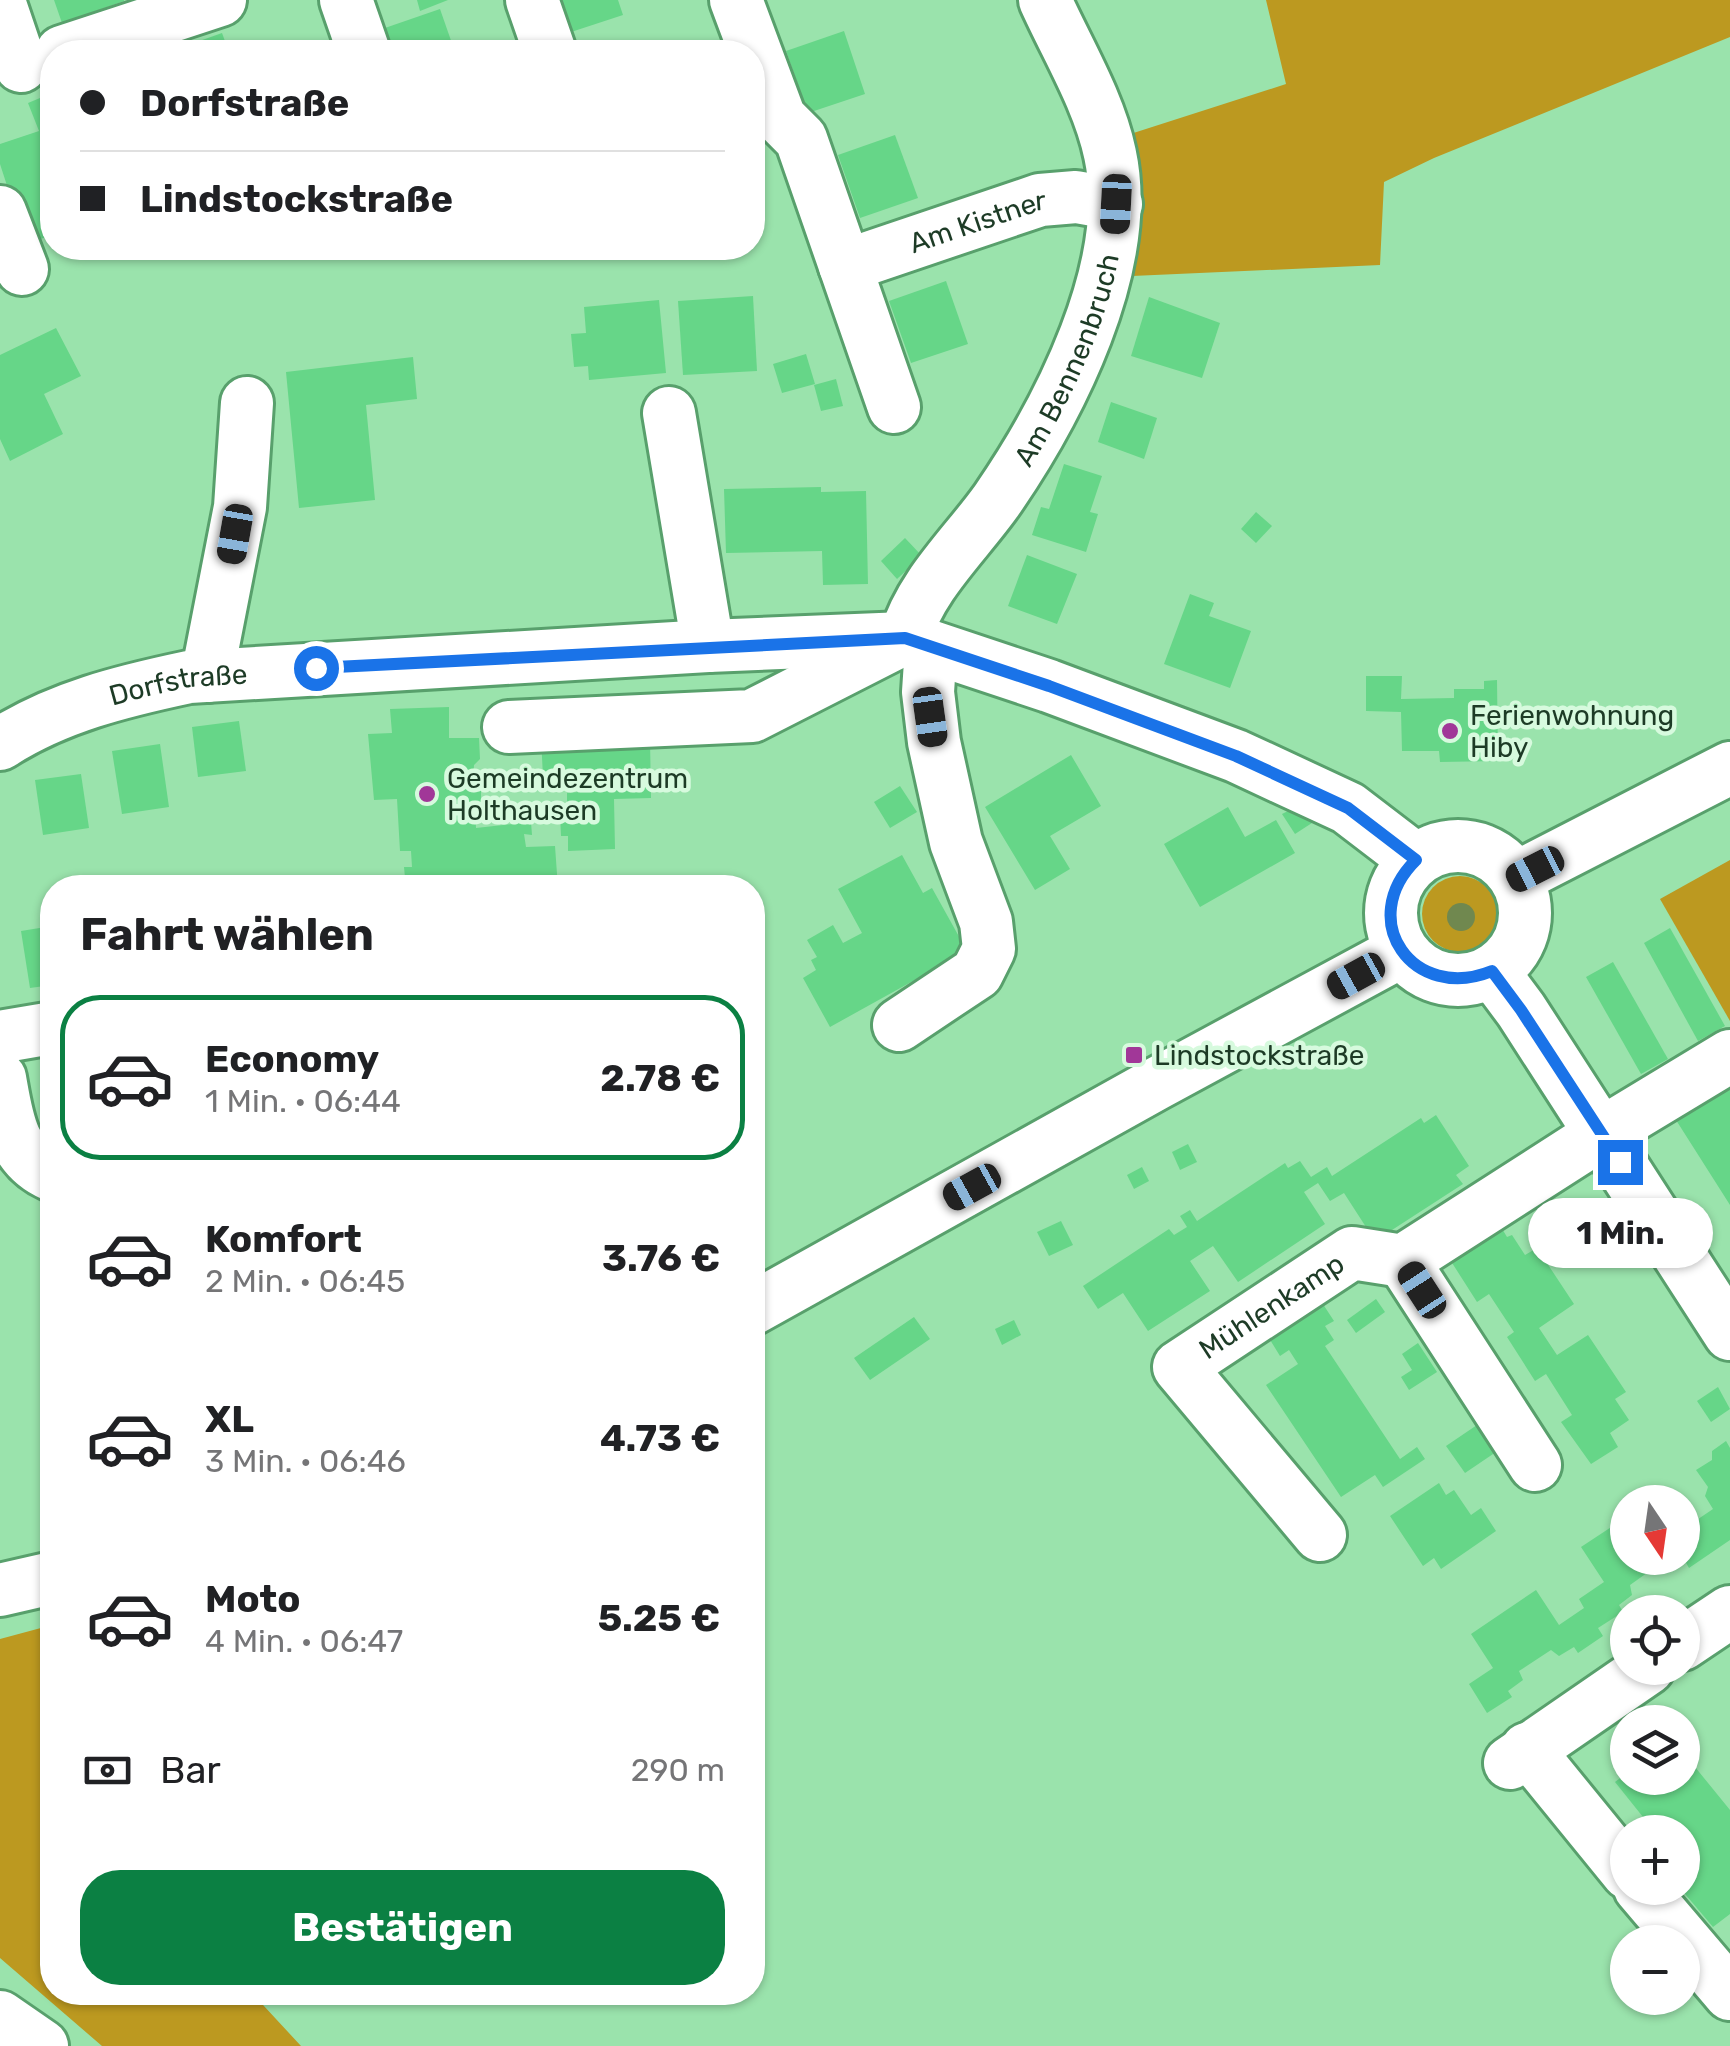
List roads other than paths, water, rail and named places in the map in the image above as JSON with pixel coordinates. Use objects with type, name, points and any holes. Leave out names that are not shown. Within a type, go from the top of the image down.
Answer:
[{"type":"street","points":[[130,40],[220,0]]},
{"type":"street","points":[[346,0],[360,40]]},
{"type":"street","points":[[532,0],[546,40]]},
{"type":"street","points":[[736,0],[751,40]]},
{"type":"street","name":"Am Bennenbruch","points":[[918,642],[918,602],[1008,482],[1050,408],[1102,293],[1113,245],[1116,204],[1110,153],[1100,121],[1045,0]]},
{"type":"street","points":[[0,4],[34,62]]},
{"type":"street","points":[[765,78],[780,118],[801,139],[894,407]]},
{"type":"street","name":"Am Kistner","points":[[845,266],[1040,200],[1076,197],[1116,204]]},
{"type":"street","points":[[0,212],[22,269]]},
{"type":"street","points":[[207,676],[240,507],[247,403]]},
{"type":"street","points":[[668,413],[708,646]]},
{"type":"street","points":[[509,727],[752,716],[918,642],[956,842],[986,922],[989,949],[977,974],[898,1025]]},
{"type":"street","name":"Dorfstraße","points":[[0,744],[74,707],[128,689],[207,676],[708,646],[918,642],[1236,756],[1348,808],[1416,860]]},
{"type":"street","points":[[1516,878],[1730,768]]},
{"type":"street","points":[[1451,845],[1470,846],[1488,852],[1516,878],[1526,913],[1523,930],[1516,946],[1492,971],[1473,979],[1443,978],[1415,966],[1402,951],[1394,936],[1390,902],[1395,886],[1416,860],[1451,845]]},
{"type":"street","points":[[765,1302],[1402,951]]},
{"type":"street","points":[[1492,971],[1730,1334]]},
{"type":"street","points":[[0,1037],[40,1030]]},
{"type":"street","points":[[1535,1465],[1402,1261],[1730,1056]]},
{"type":"street","points":[[0,1078],[13,1138],[40,1168]]},
{"type":"street","name":"Mühlenkamp","points":[[1320,1535],[1179,1368],[1352,1252],[1402,1261]]},
{"type":"street","points":[[0,1590],[40,1581]]},
{"type":"street","points":[[1700,1632],[1730,1612]]},
{"type":"street","points":[[1610,1854],[1518,1756],[1623,1685]]},
{"type":"street","points":[[1654,1905],[1730,1994]]},
{"type":"street","points":[[0,2018],[42,2046]]},
{"type":"place","name":"Ferienwohnung Hiby","points":[[1450,731]]},
{"type":"place","name":"Gemeindezentrum Holthausen","points":[[427,794]]},
{"type":"place","name":"Lindstockstraße","points":[[1134,1055]]}]
